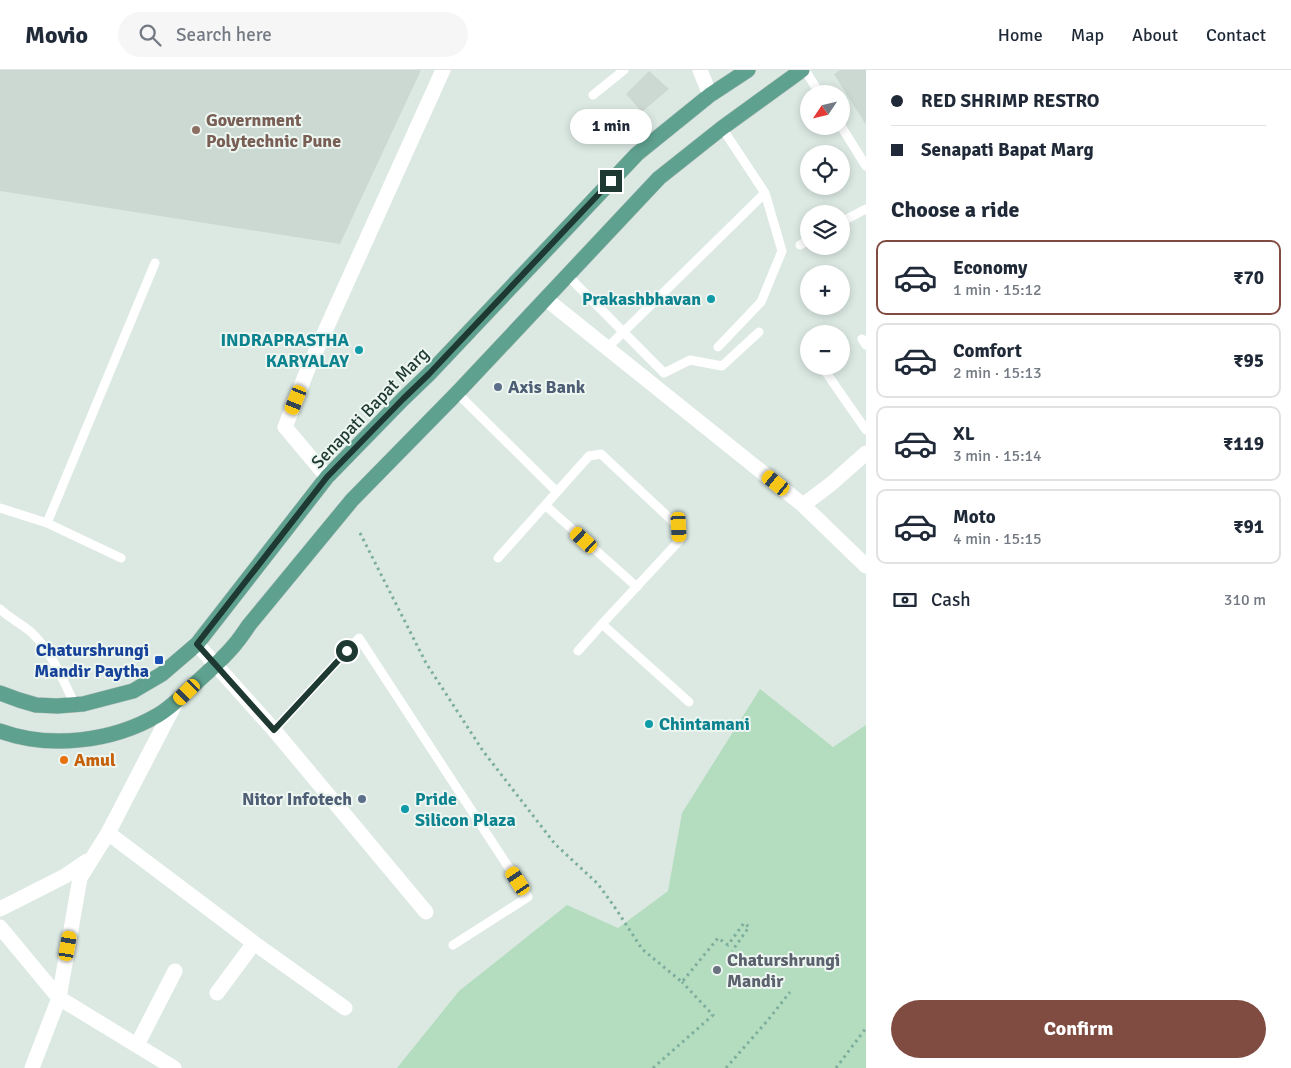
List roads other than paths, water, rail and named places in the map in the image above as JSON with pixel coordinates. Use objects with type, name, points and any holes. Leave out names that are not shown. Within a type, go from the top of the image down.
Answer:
[{"type":"main road","name":"Senapati Bapat Marg","points":[[0,693],[36,705],[75,705],[133,691],[162,674],[197,644],[327,477],[429,374],[637,154],[710,95],[748,70]]},
{"type":"main road","points":[[0,731],[30,740],[89,739],[119,732],[157,716],[175,704],[236,643],[249,624],[352,500],[568,276],[659,178],[722,128],[804,70]]},
{"type":"street","points":[[327,477],[284,427],[307,371],[443,70]]},
{"type":"street","points":[[700,70],[710,95]]},
{"type":"street","points":[[546,299],[803,504],[866,566]]},
{"type":"street","points":[[803,504],[831,484],[866,453]]},
{"type":"street","points":[[197,644],[274,730],[426,912]]},
{"type":"street","points":[[32,1068],[59,998],[80,878],[108,833],[175,704]]},
{"type":"street","points":[[108,833],[254,943],[345,1008]]},
{"type":"street","points":[[0,910],[65,876],[93,857]]},
{"type":"street","points":[[0,927],[59,998],[174,1068]]},
{"type":"street","points":[[217,993],[254,943]]},
{"type":"street","points":[[137,1045],[175,972]]},
{"type":"lane","points":[[593,95],[624,70]]},
{"type":"lane","points":[[804,70],[814,85]]},
{"type":"lane","points":[[718,347],[761,302],[782,251],[766,194],[722,128]]},
{"type":"lane","points":[[847,135],[866,166]]},
{"type":"lane","points":[[607,348],[766,194]]},
{"type":"lane","points":[[850,217],[866,209]]},
{"type":"lane","points":[[47,522],[155,263]]},
{"type":"lane","points":[[568,276],[664,373],[690,360],[722,366],[759,332]]},
{"type":"lane","points":[[828,375],[866,430]]},
{"type":"lane","points":[[457,392],[557,492]]},
{"type":"lane","points":[[498,558],[589,456],[600,454],[679,527],[679,541],[578,651]]},
{"type":"lane","points":[[545,505],[637,587]]},
{"type":"lane","points":[[0,508],[47,522],[121,558]]},
{"type":"lane","points":[[0,609],[31,632],[47,651],[59,669],[75,705]]},
{"type":"lane","points":[[602,624],[689,702]]},
{"type":"lane","points":[[274,730],[359,638],[528,897],[453,945]]},
{"type":"place","name":"Government Polytechnic Pune","points":[[196,130]]},
{"type":"place","name":"Prakashbhavan","points":[[711,299]]},
{"type":"place","name":"INDRAPRASTHA KARYALAY","points":[[359,350]]},
{"type":"place","name":"Axis Bank","points":[[498,387]]},
{"type":"place","name":"Chaturshrungi Mandir Paytha","points":[[159,660]]},
{"type":"place","name":"Chintamani","points":[[649,724]]},
{"type":"place","name":"Amul","points":[[64,760]]},
{"type":"place","name":"Nitor Infotech","points":[[362,799]]},
{"type":"place","name":"Pride Silicon Plaza","points":[[405,809]]},
{"type":"place","name":"Chaturshrungi Mandir","points":[[717,970]]}]
